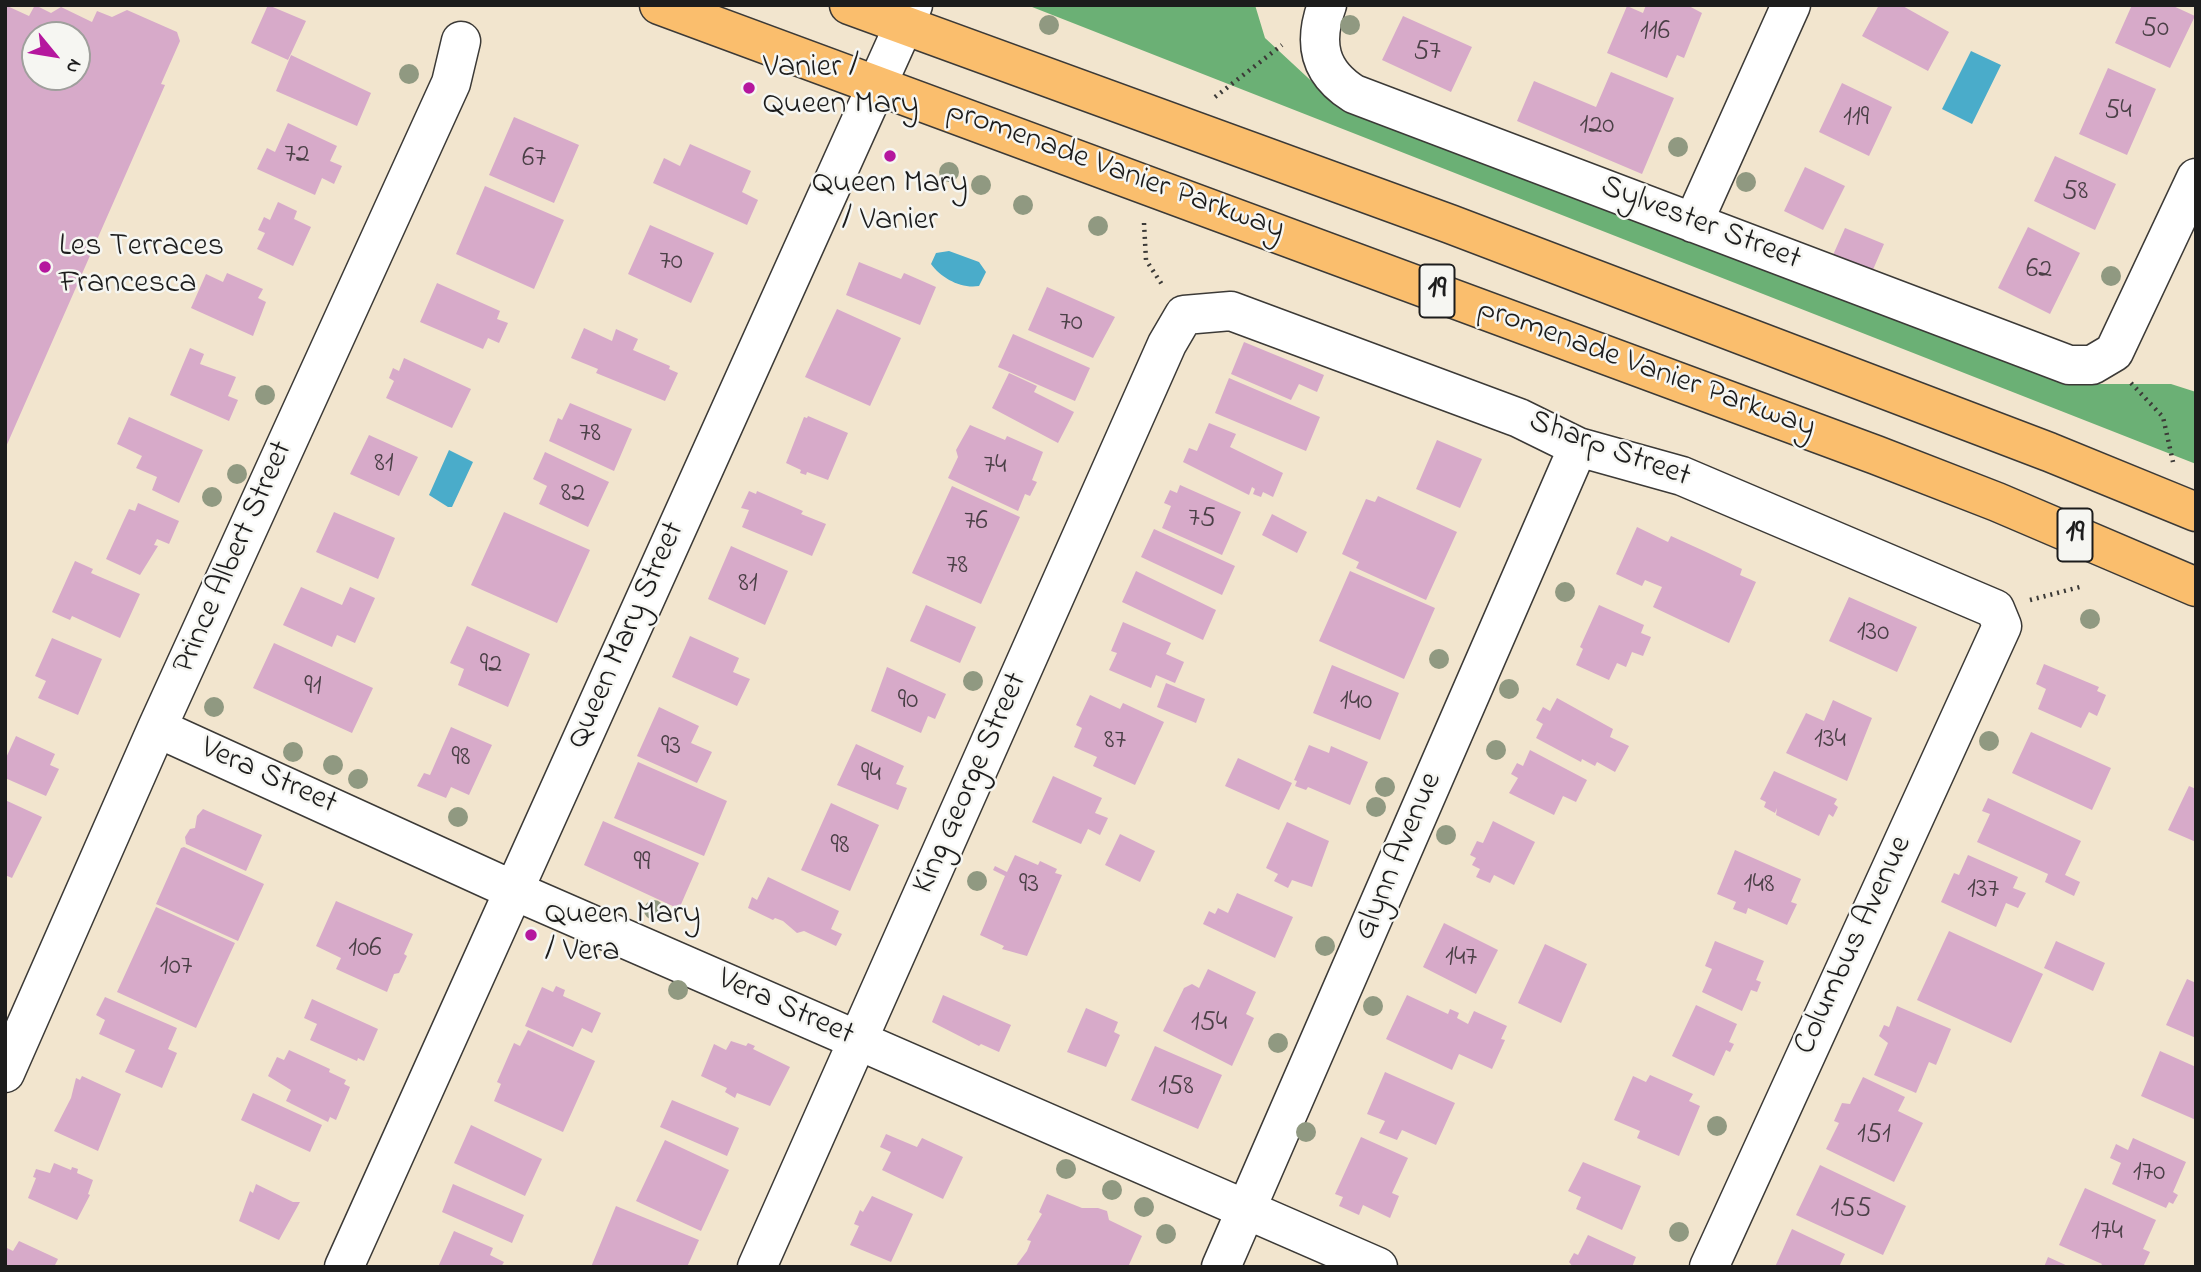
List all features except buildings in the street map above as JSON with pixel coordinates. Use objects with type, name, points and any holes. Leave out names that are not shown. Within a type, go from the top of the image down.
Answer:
[{"type":"main road","name":"promenade Vanier Parkway","points":[[659,5],[1876,455],[2196,587]]},
{"type":"main road","name":"19","points":[[849,5],[908,16],[2049,452],[2196,512]]},
{"type":"main road","points":[[2152,568],[2196,593]]},
{"type":"street","points":[[1693,223],[1791,5]]},
{"type":"street","name":"Queen Mary Street","points":[[344,1267],[515,891],[874,84],[908,16]]},
{"type":"street","name":"Sylvester Street","points":[[1322,28],[1328,72],[1354,94],[2069,365],[2082,367],[2104,359]]},
{"type":"street","name":"Prince Albert Street","points":[[5,1073],[157,728],[451,83],[461,41]]},
{"type":"street","points":[[2104,359],[2122,339],[2196,178]]},
{"type":"street","name":"Sharp Street","points":[[1191,316],[1231,311],[1519,418],[1578,447],[1682,476],[1999,618]]},
{"type":"street","name":"King George Street","points":[[757,1267],[1167,344],[1191,316]]},
{"type":"street","name":"Glynn Avenue","points":[[1221,1267],[1248,1211],[1578,447]]},
{"type":"street","name":"Columbus Avenue","points":[[1709,1267],[1999,618]]},
{"type":"street","name":"Vera Street","points":[[157,728],[515,891],[1378,1267]]},
{"type":"path","points":[[1211,100],[1281,45],[1322,28]]},
{"type":"path","points":[[1144,223],[1146,260],[1191,316]]},
{"type":"path","points":[[2104,359],[2152,403],[2163,417],[2174,470]]},
{"type":"path","points":[[1999,618],[2080,587]]},
{"type":"green space","points":[[1027,5],[1255,5],[1265,38],[1320,89],[2084,384],[2171,384],[2196,392],[2196,464]]},
{"type":"water","points":[[1971,51],[2001,65],[1972,124],[1942,109]]},
{"type":"water","points":[[949,251],[979,262],[986,272],[979,286],[959,284],[935,269],[931,264],[936,253]]},
{"type":"water","points":[[449,450],[473,462],[452,507],[429,495]]},
{"type":"place","name":"Vanier / Queen Mary","points":[[749,88]]},
{"type":"place","name":"Queen Mary / Vanier","points":[[890,156]]},
{"type":"place","name":"Les Terraces Francesca","points":[[45,267]]},
{"type":"place","name":"Queen Mary / Vera","points":[[531,935]]}]
